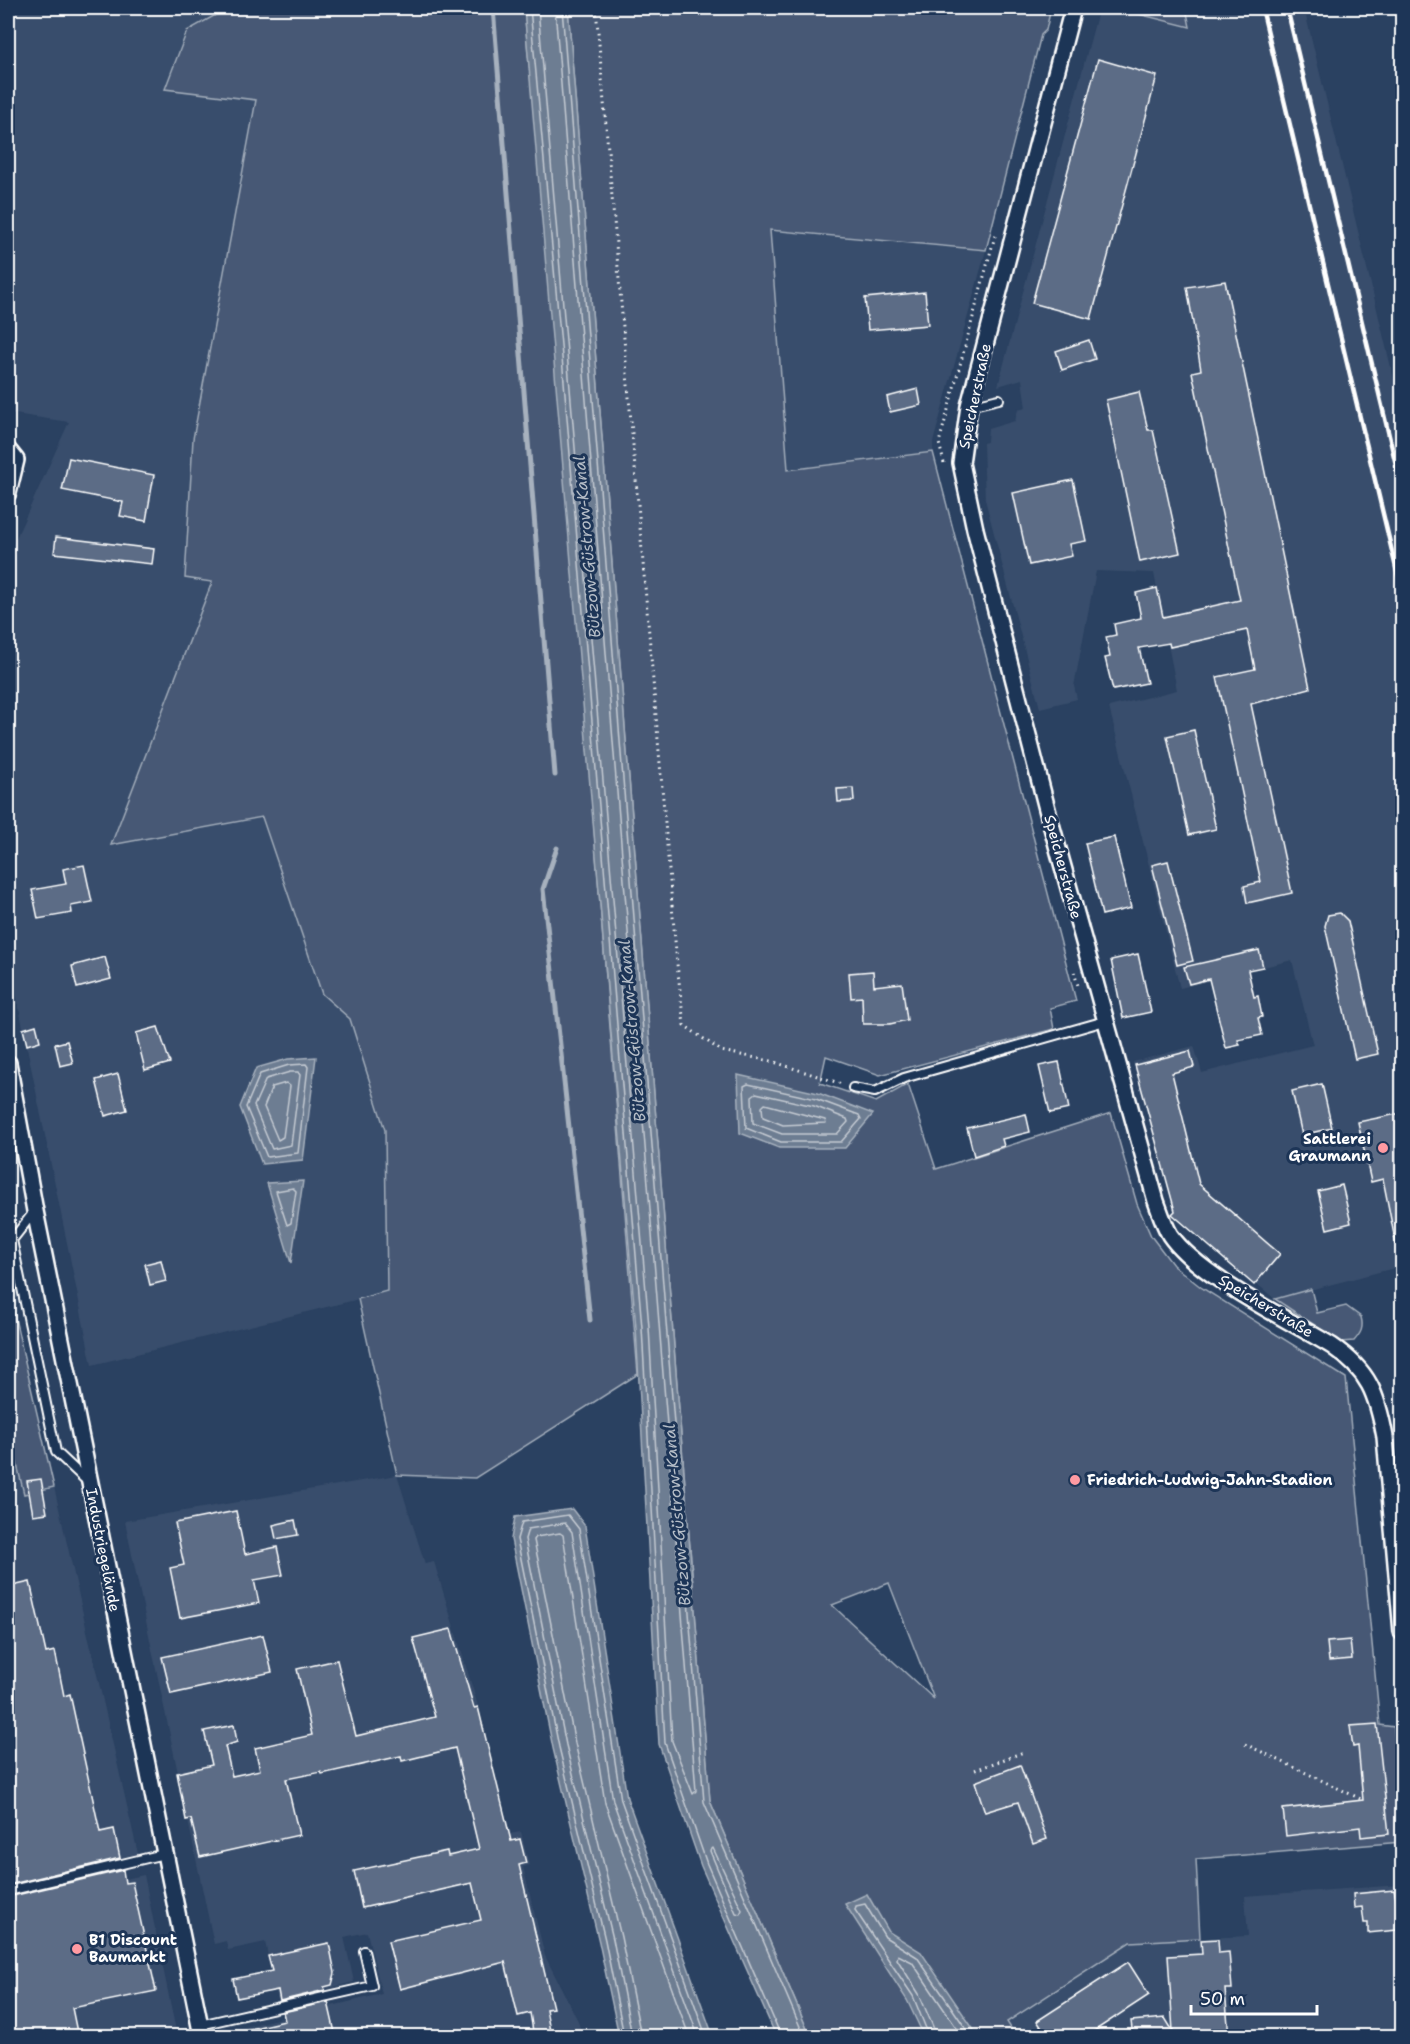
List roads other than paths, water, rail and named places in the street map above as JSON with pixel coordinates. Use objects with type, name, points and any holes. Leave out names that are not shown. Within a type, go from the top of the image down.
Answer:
[{"type":"street","name":"Speicherstraße","points":[[1073,8],[969,406],[961,463],[1022,719],[1156,1201],[1169,1233],[1185,1253],[1206,1270],[1332,1346],[1352,1360],[1366,1375],[1380,1408],[1385,1437],[1402,1632]]},
{"type":"street","points":[[8,450],[16,460],[8,493]]},
{"type":"street","name":"Industriegelände","points":[[8,1063],[34,1211],[201,2031]]},
{"type":"lane","points":[[969,406],[999,399]]},
{"type":"lane","points":[[853,1088],[875,1092],[904,1078],[1105,1021]]},
{"type":"lane","points":[[34,1211],[12,1240],[56,1452],[89,1483]]},
{"type":"lane","points":[[8,1891],[164,1854]]},
{"type":"lane","points":[[201,2031],[372,1986],[364,1952]]},
{"type":"water","name":"Bützow-Güstrow-Kanal","points":[[524,8],[568,8],[710,1801],[810,2036],[776,2036],[701,1866],[659,1744],[636,1328]]},
{"type":"water","points":[[316,1057],[303,1160],[262,1164],[240,1107],[256,1068],[288,1059]]},
{"type":"water","points":[[738,1075],[818,1093],[873,1114],[845,1148],[779,1148],[740,1133]]},
{"type":"water","points":[[303,1181],[291,1263],[267,1183]]},
{"type":"water","points":[[572,1509],[585,1526],[627,1798],[713,2036],[619,2036],[553,1748],[511,1539],[515,1517]]},
{"type":"water","points":[[867,1894],[889,1932],[921,1952],[978,2036],[924,2036],[907,2000],[845,1904]]},
{"type":"waterway","points":[[493,8],[555,775]]},
{"type":"waterway","points":[[557,848],[543,889],[590,1320]]},
{"type":"railway","points":[[1262,8],[1402,593]]},
{"type":"railway","points":[[1287,8],[1402,490]]},
{"type":"place","name":"Sattlerei Graumann","points":[[1383,1148]]},
{"type":"place","name":"Friedrich-Ludwig-Jahn-Stadion","points":[[1075,1480]]},
{"type":"place","name":"B1 Discount Baumarkt","points":[[77,1949]]}]
